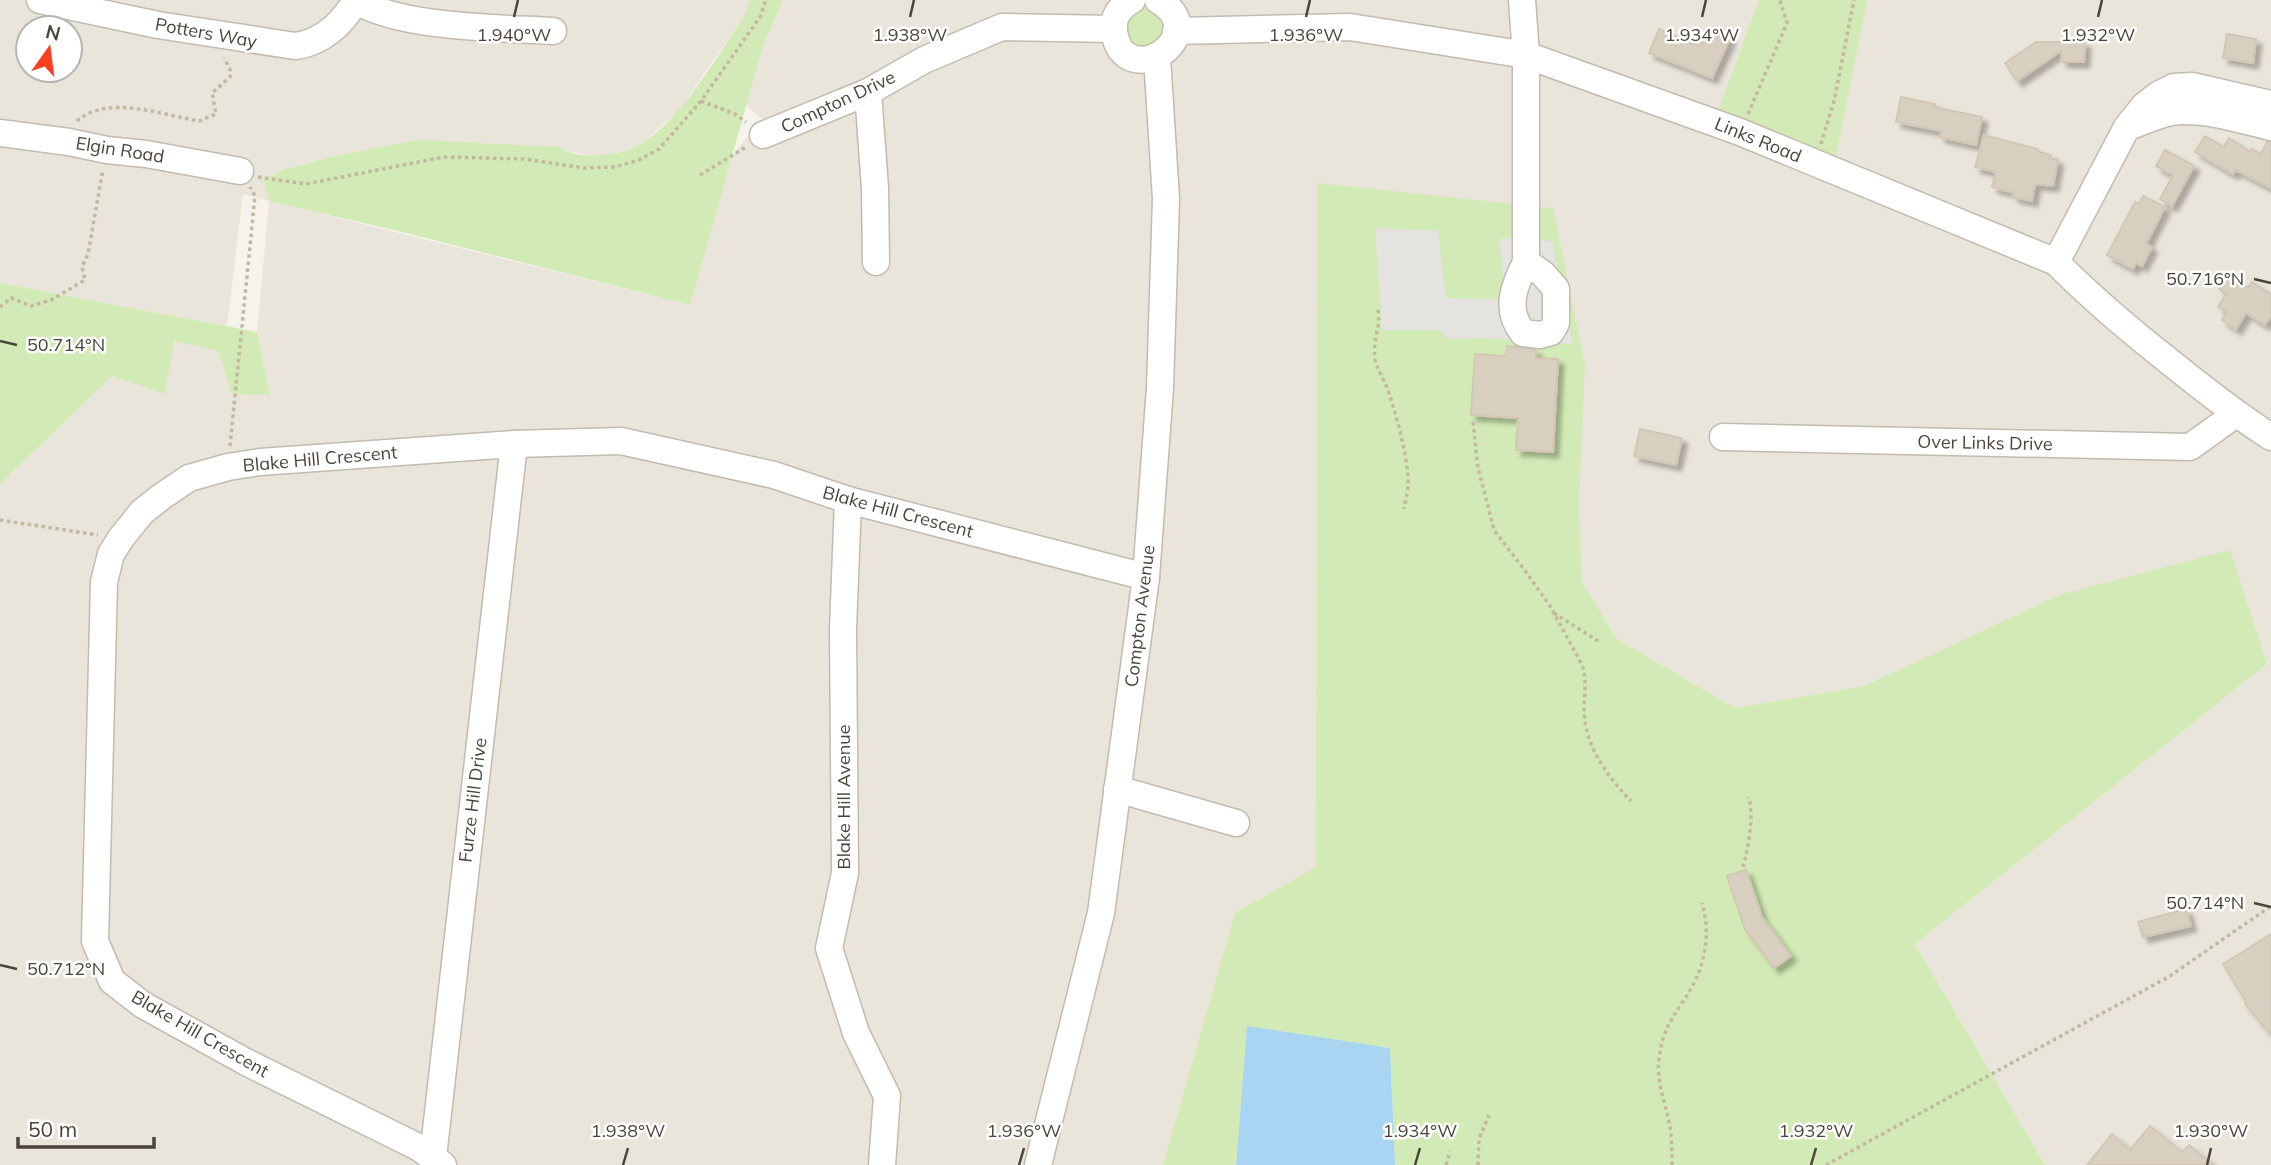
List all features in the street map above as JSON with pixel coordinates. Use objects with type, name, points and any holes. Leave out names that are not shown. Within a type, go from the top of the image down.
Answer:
[{"type":"street","name":"Potters Way","points":[[40,0],[207,34],[295,46],[308,45],[331,32],[357,1],[372,10],[397,17],[450,24],[553,31]]},
{"type":"street","points":[[1132,0],[1121,8],[1115,18],[1114,29],[1118,45],[1125,53],[1146,60],[1157,57],[1174,41],[1176,21],[1172,12],[1158,0]]},
{"type":"street","points":[[1522,0],[1526,55],[1526,262]]},
{"type":"street","name":"Compton Drive","points":[[763,135],[868,92],[923,60],[1002,27],[1114,29]]},
{"type":"street","name":"Links Road","points":[[1176,30],[1350,27],[1526,55],[1740,132],[2056,262],[2097,302],[2236,414],[2271,437]]},
{"type":"street","name":"Compton Avenue","points":[[1038,1165],[1101,913],[1146,577],[1160,388],[1166,198],[1157,57]]},
{"type":"street","points":[[2056,262],[2127,127],[2144,106],[2158,95],[2174,87],[2192,86],[2271,104]]},
{"type":"street","points":[[868,92],[875,188],[876,262]]},
{"type":"street","points":[[2127,127],[2169,113],[2189,111],[2271,128]]},
{"type":"street","name":"Elgin Road","points":[[0,132],[240,171]]},
{"type":"street","name":"Over Links Drive","points":[[1723,437],[2190,447],[2236,414]]},
{"type":"street","name":"Blake Hill Crescent","points":[[438,1161],[418,1147],[223,1050],[143,1005],[112,981],[95,941],[104,582],[111,554],[142,512],[190,478],[228,467],[268,461],[514,444],[621,441],[774,475],[848,500],[1146,577]]},
{"type":"street","name":"Furze Hill Drive","points":[[438,1161],[514,444]]},
{"type":"street","name":"Blake Hill Avenue","points":[[848,500],[843,629],[845,873],[829,948],[856,1033],[887,1096],[882,1165]]},
{"type":"street","points":[[1117,789],[1236,823]]},
{"type":"path","points":[[240,171],[263,179],[306,184],[444,157],[524,159],[585,167],[615,167],[639,160],[659,149],[701,101],[760,17],[766,0]]},
{"type":"path","points":[[1740,132],[1787,23],[1780,0]]},
{"type":"path","points":[[1815,163],[1834,101],[1854,0]]},
{"type":"path","points":[[69,142],[74,124],[85,114],[97,110],[121,106],[199,121],[216,114],[212,93],[228,81],[230,69],[207,34]]},
{"type":"path","points":[[700,175],[763,135],[735,114],[701,101]]},
{"type":"path","points":[[0,307],[11,298],[31,306],[51,300],[85,280],[82,267],[88,254],[107,150]]},
{"type":"path","points":[[228,467],[255,196],[240,171]]},
{"type":"path","points":[[1378,310],[1375,358],[1401,439],[1408,478],[1404,509]]},
{"type":"path","points":[[1473,422],[1478,468],[1494,530],[1553,611],[1586,673],[1585,724],[1605,772],[1631,801]]},
{"type":"path","points":[[0,520],[121,538]]},
{"type":"path","points":[[1553,611],[1598,641]]},
{"type":"path","points":[[1743,867],[1750,835],[1748,797]]},
{"type":"path","points":[[1672,1165],[1670,1123],[1660,1086],[1658,1060],[1667,1026],[1690,990],[1703,962],[1708,937],[1702,903]]},
{"type":"path","points":[[1826,1165],[2169,976],[2271,906]]},
{"type":"path","points":[[1478,1165],[1479,1139],[1489,1115]]},
{"type":"path","points":[[1446,1165],[1450,1151]]},
{"type":"shaded area","points":[[0,0],[750,0],[744,16],[679,110],[645,141],[630,150],[596,156],[565,151],[417,140],[333,156],[286,169],[263,179],[270,201],[690,305],[731,156],[763,119],[746,106],[763,46],[783,0],[2271,0],[2271,1165],[2045,1165],[1915,944],[2267,664],[2059,595],[1864,686],[1735,708],[1617,639],[1582,582],[1579,500],[1318,183],[1316,867],[1235,913],[1163,1165],[0,1165],[0,484],[112,376],[174,341],[218,351],[270,394],[257,332],[269,201],[243,194],[227,326],[0,283]]},
{"type":"shaded area","points":[[1375,228],[1438,231],[1446,298],[1505,300],[1499,238],[1552,241],[1573,344],[1483,338],[1448,339],[1440,330],[1382,330]]},
{"type":"green space","points":[[750,0],[783,0],[763,46],[690,305],[269,201],[263,179],[286,169],[334,156],[417,140],[559,147],[575,154],[588,155],[630,149],[665,125],[695,90],[744,16]]},
{"type":"green space","points":[[1132,0],[1158,0],[1176,31],[1135,58],[1116,18]]},
{"type":"green space","points":[[1759,0],[1867,0],[1836,157],[1719,109]]},
{"type":"green space","points":[[1317,183],[1553,208],[1585,364],[1579,500],[1582,582],[1617,639],[1735,708],[1864,686],[2059,595],[2230,550],[2267,664],[1915,944],[2045,1165],[1395,1165],[1390,1048],[1247,1027],[1236,1165],[1163,1165],[1235,913],[1316,867]]},
{"type":"green space","points":[[0,283],[257,332],[270,395],[232,394],[218,351],[174,341],[165,394],[112,376],[0,484]]},
{"type":"water","points":[[1247,1026],[1390,1048],[1395,1165],[1236,1165]]},
{"type":"building","points":[[1659,29],[1699,46],[1709,29],[1730,38],[1712,78],[1649,53]]},
{"type":"building","points":[[2227,34],[2256,39],[2253,63],[2223,58]]},
{"type":"building","points":[[2036,42],[2085,42],[2084,62],[2062,62],[2061,51],[2017,81],[2005,63]]},
{"type":"building","points":[[1901,97],[1982,117],[1976,145],[1940,137],[1941,131],[1896,122]]},
{"type":"building","points":[[1984,135],[2038,149],[2038,152],[2058,160],[2053,186],[2035,184],[2032,201],[2013,197],[2014,193],[1992,187],[1996,172],[1975,167]]},
{"type":"building","points":[[2205,136],[2224,147],[2229,138],[2251,152],[2252,149],[2261,154],[2267,142],[2271,142],[2271,188],[2236,170],[2233,174],[2195,152]]},
{"type":"building","points":[[2165,150],[2194,166],[2172,206],[2160,199],[2173,175],[2156,166]]},
{"type":"building","points":[[2143,196],[2165,207],[2146,244],[2152,247],[2142,266],[2136,263],[2133,269],[2107,255],[2135,202],[2139,204]]},
{"type":"building","points":[[2228,275],[2248,288],[2252,282],[2271,294],[2271,316],[2265,325],[2246,313],[2236,329],[2222,320],[2227,312],[2218,307],[2226,294],[2219,289]]},
{"type":"building","points":[[1507,346],[1536,350],[1536,358],[1558,359],[1553,452],[1516,450],[1518,418],[1471,415],[1475,354],[1506,356]]},
{"type":"building","points":[[1640,429],[1682,438],[1676,465],[1634,456]]},
{"type":"building","points":[[1746,870],[1762,917],[1791,956],[1774,968],[1745,929],[1727,876]]},
{"type":"building","points":[[2186,909],[2191,926],[2143,937],[2138,922]]},
{"type":"building","points":[[2271,934],[2271,1035],[2245,1004],[2223,964]]},
{"type":"building","points":[[2150,1126],[2182,1152],[2189,1145],[2214,1165],[2087,1165],[2112,1134],[2130,1150]]}]
